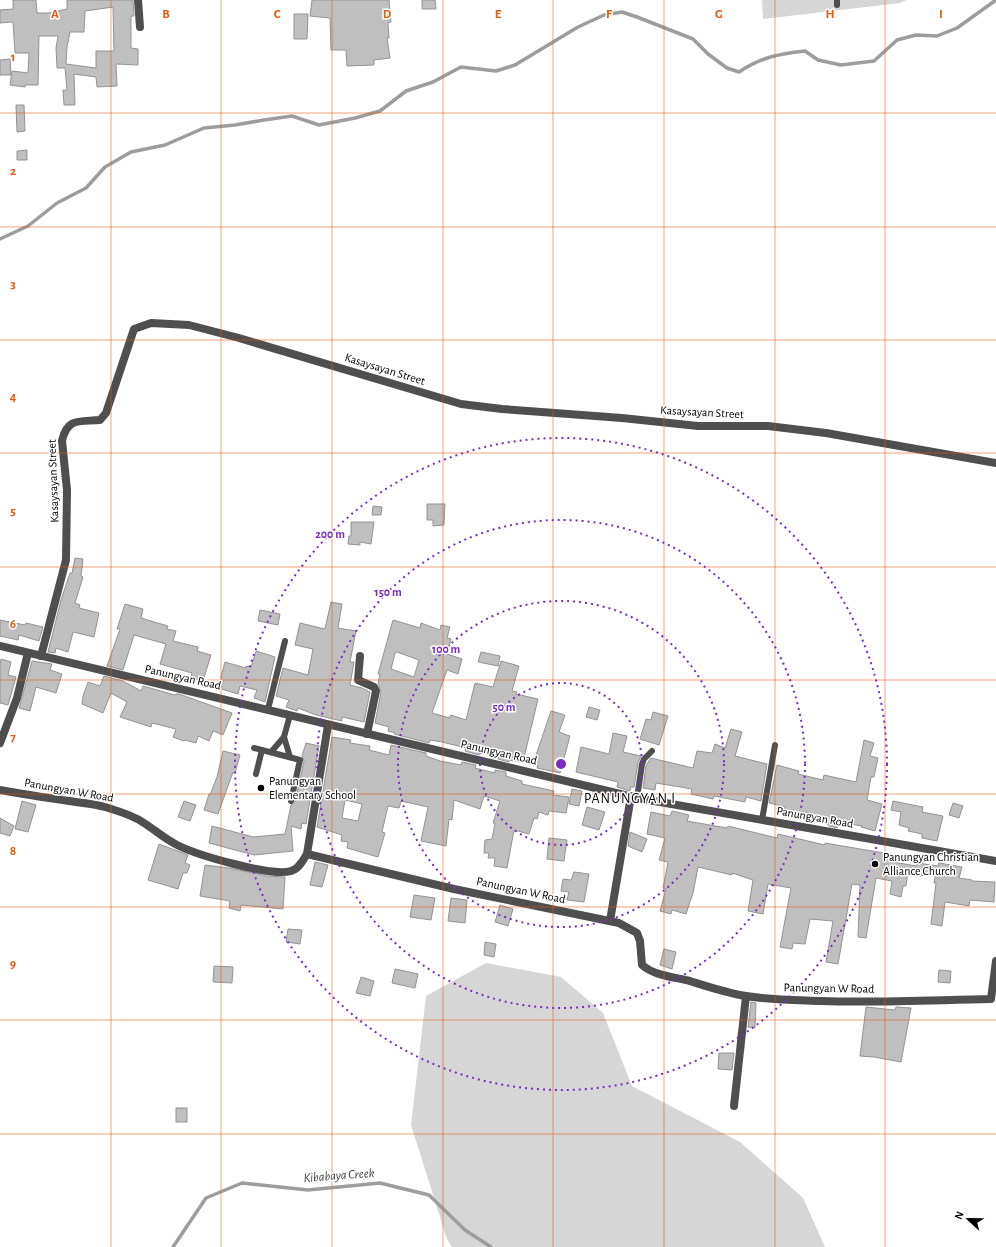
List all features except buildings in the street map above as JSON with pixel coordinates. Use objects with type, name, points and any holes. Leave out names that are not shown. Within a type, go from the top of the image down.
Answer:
[{"type":"street","points":[[138,0],[140,27]]},
{"type":"street","name":"Kasaysayan Street","points":[[41,656],[66,560],[66,490],[62,441],[64,434],[67,426],[75,422],[100,420],[106,413],[134,330],[151,323],[188,325],[232,336],[461,404],[698,426],[768,426],[826,433],[996,463]]},
{"type":"street","name":"Panungyan Road","points":[[0,646],[634,797],[996,861]]},
{"type":"street","points":[[0,743],[17,698],[28,653]]},
{"type":"street","points":[[360,656],[358,680],[374,687],[376,691],[367,734]]},
{"type":"street","points":[[307,854],[328,725]]},
{"type":"street","name":"Panungyan W Road","points":[[0,790],[103,806],[125,813],[143,822],[161,836],[178,845],[204,856],[224,862],[282,873],[293,871],[299,867],[307,854],[454,888],[610,920],[619,923],[637,933],[640,941],[642,965],[647,970],[746,996],[784,1000],[854,1002],[993,1002],[996,962]]},
{"type":"street","points":[[610,920],[634,797]]},
{"type":"street","points":[[734,1106],[746,996]]},
{"type":"lane","points":[[268,709],[285,642]]},
{"type":"lane","points":[[271,752],[284,737],[290,715]]},
{"type":"lane","points":[[284,737],[290,757]]},
{"type":"lane","points":[[762,820],[775,745]]},
{"type":"lane","points":[[254,748],[300,760],[292,801]]},
{"type":"lane","points":[[256,774],[262,750]]},
{"type":"lane","points":[[634,797],[642,764],[644,759],[652,751]]},
{"type":"shaded area","points":[[762,0],[907,0],[900,3],[763,19]]},
{"type":"shaded area","points":[[486,963],[561,977],[603,1013],[632,1086],[740,1142],[803,1198],[825,1247],[452,1247],[447,1239],[411,1125],[426,996]]},
{"type":"waterway","points":[[0,239],[28,226],[57,203],[86,188],[105,167],[131,152],[165,145],[204,128],[235,125],[292,116],[319,125],[355,118],[380,111],[406,91],[433,82],[461,67],[496,71],[515,65],[578,27],[604,15],[622,12],[693,39],[708,54],[727,68],[739,72],[770,57],[805,51],[818,60],[841,65],[874,61],[897,40],[916,35],[937,36],[957,28],[996,0]]},
{"type":"waterway","name":"Kibabaya Creek","points":[[173,1247],[206,1198],[242,1183],[308,1190],[380,1183],[429,1195],[465,1230],[491,1247]]},
{"type":"place","name":"Panungyan Elementary School","points":[[261,788]]},
{"type":"place","name":"Panungyan Christian Alliance Church","points":[[875,864]]},
{"type":"district","name":"PANUNGYAN I","points":[[630,799]]}]
